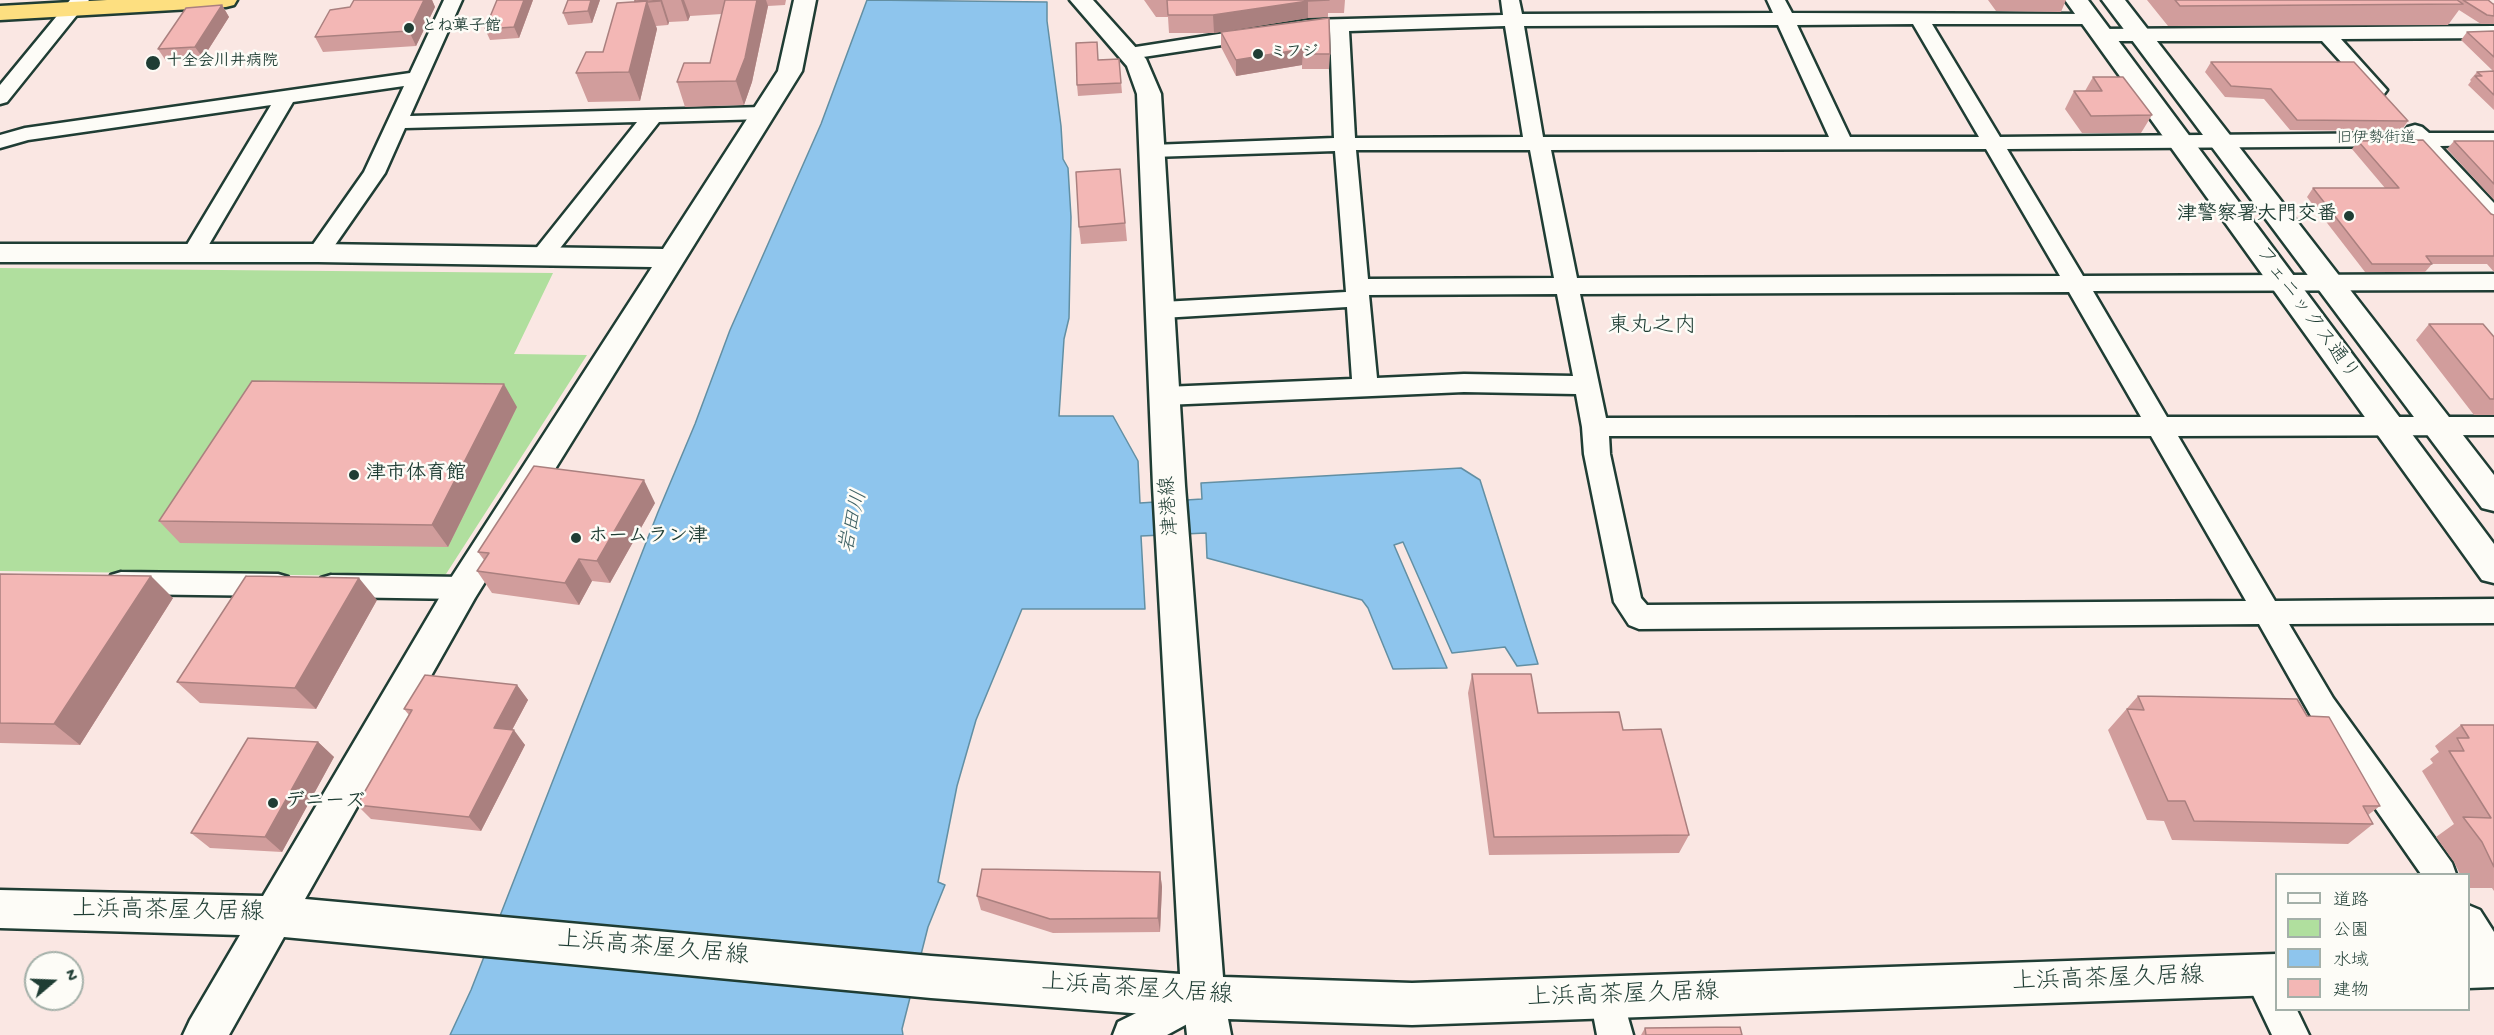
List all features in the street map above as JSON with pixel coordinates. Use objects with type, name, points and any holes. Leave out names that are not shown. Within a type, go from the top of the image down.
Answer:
[{"type":"highway","points":[[0,13],[76,4],[226,0]]},
{"type":"street","points":[[318,253],[374,174],[453,0]]},
{"type":"street","points":[[206,1035],[463,588],[669,258],[790,71],[805,0]]},
{"type":"street","name":"津港線","points":[[1081,0],[1130,53],[1144,75],[1149,94],[1162,310],[1169,486],[1206,1016]]},
{"type":"street","points":[[1510,0],[1536,143],[1595,428],[1597,454],[1628,602],[1639,617],[2494,611]]},
{"type":"street","points":[[1776,0],[1842,142]]},
{"type":"street","name":"フェニックス通り","points":[[2113,0],[2494,500]]},
{"type":"street","points":[[0,98],[76,4]]},
{"type":"street","points":[[2447,13],[2485,32]]},
{"type":"street","points":[[1919,18],[2268,611],[2322,707],[2439,873]]},
{"type":"street","points":[[1130,53],[1286,29],[1514,20],[2089,18],[2139,34],[2327,35],[2485,32]]},
{"type":"street","name":"フェニックス通り","points":[[2089,18],[2494,570]]},
{"type":"street","points":[[1339,26],[1365,387]]},
{"type":"street","points":[[2327,35],[2494,216]]},
{"type":"street","points":[[0,142],[25,134],[417,78]]},
{"type":"street","points":[[193,253],[286,96]]},
{"type":"street","points":[[397,122],[764,113]]},
{"type":"street","points":[[542,256],[653,116]]},
{"type":"street","name":"旧伊勢街道","points":[[1152,151],[1346,144],[1993,143],[2494,139]]},
{"type":"street","points":[[0,253],[318,253],[669,258]]},
{"type":"street","points":[[1162,310],[1357,293],[1566,286],[2494,282]]},
{"type":"street","points":[[1165,396],[1464,383],[1586,385]]},
{"type":"street","points":[[1595,428],[2494,426]]},
{"type":"street","points":[[95,582],[463,588]]},
{"type":"street","name":"上浜高茶屋久居線","points":[[0,909],[273,916],[494,935],[926,976],[1206,1016],[1412,1004],[1611,1017],[2273,992]]},
{"type":"street","points":[[2470,923],[2494,962]]},
{"type":"street","points":[[2470,968],[2494,967]]},
{"type":"street","points":[[2281,1011],[2291,1035]]},
{"type":"street","points":[[1131,1035],[1206,1016]]},
{"type":"green space","points":[[0,268],[553,273],[514,354],[587,355],[446,574],[440,577],[0,571]]},
{"type":"water","name":"岩田川","points":[[867,0],[1047,2],[1047,21],[1061,126],[1063,159],[1068,168],[1071,217],[1069,318],[1064,339],[1059,416],[1113,416],[1138,461],[1140,503],[1202,499],[1201,483],[1461,468],[1480,480],[1538,664],[1517,666],[1505,647],[1452,653],[1403,542],[1394,545],[1447,668],[1393,669],[1368,608],[1362,600],[1207,558],[1206,533],[1141,536],[1145,609],[1022,609],[976,720],[957,786],[938,882],[945,885],[928,927],[902,1029],[903,1035],[450,1035],[471,990],[730,330],[821,124]]},
{"type":"building","points":[[354,0],[424,0],[409,31],[315,37],[330,10],[350,7]]},
{"type":"building","points":[[497,0],[524,0],[514,27],[485,29]]},
{"type":"building","points":[[568,0],[591,0],[588,11],[563,13]]},
{"type":"building","points":[[635,0],[660,0],[660,1],[635,2]]},
{"type":"building","points":[[725,0],[757,0],[745,58],[736,81],[677,82],[684,63],[710,63]]},
{"type":"building","points":[[1167,0],[1329,0],[1213,15],[1168,15]]},
{"type":"building","points":[[2175,0],[2457,0],[2463,4],[2180,6]]},
{"type":"building","points":[[2463,0],[2488,0],[2494,4],[2494,16],[2487,15]]},
{"type":"building","points":[[647,1],[629,72],[576,73],[586,52],[603,52],[617,3]]},
{"type":"building","points":[[222,5],[195,47],[158,49],[186,8]]},
{"type":"building","points":[[1329,18],[1330,54],[1303,54],[1303,49],[1236,60],[1221,32]]},
{"type":"building","points":[[2494,31],[2494,57],[2467,32]]},
{"type":"building","points":[[1097,42],[1098,60],[1119,59],[1121,83],[1077,85],[1076,43]]},
{"type":"building","points":[[2211,62],[2354,62],[2408,121],[2297,120],[2271,89],[2231,86]]},
{"type":"building","points":[[2494,71],[2494,95],[2475,76],[2482,76],[2477,72]]},
{"type":"building","points":[[2093,77],[2123,77],[2152,115],[2091,116],[2074,91],[2102,91]]},
{"type":"building","points":[[2423,140],[2494,215],[2494,256],[2426,256],[2432,264],[2372,264],[2313,188],[2399,188],[2358,141]]},
{"type":"building","points":[[2454,141],[2494,141],[2494,184]]},
{"type":"building","points":[[1120,169],[1125,223],[1079,227],[1076,172]]},
{"type":"building","points":[[2429,324],[2483,324],[2494,337],[2494,399],[2490,399]]},
{"type":"building","name":"津市体育館","points":[[252,381],[504,384],[432,525],[159,521]]},
{"type":"building","name":"ホームラン津","points":[[534,466],[644,480],[597,561],[579,559],[565,583],[477,571],[489,553],[478,552]]},
{"type":"building","points":[[0,574],[151,576],[54,724],[0,723]]},
{"type":"building","points":[[246,576],[359,578],[295,688],[177,682]]},
{"type":"building","points":[[1472,674],[1531,674],[1538,713],[1619,712],[1623,730],[1661,729],[1689,835],[1494,837]]},
{"type":"building","points":[[425,675],[517,685],[494,728],[514,730],[469,817],[357,805],[412,710],[404,709]]},
{"type":"building","points":[[2138,696],[2297,699],[2307,716],[2329,717],[2380,806],[2363,806],[2373,824],[2194,821],[2185,801],[2168,801],[2127,709],[2144,710]]},
{"type":"building","points":[[2461,725],[2494,725],[2494,867],[2482,842],[2463,817],[2491,818],[2449,751],[2464,751],[2457,738],[2469,738]]},
{"type":"building","points":[[248,738],[318,742],[265,837],[191,833]]},
{"type":"building","points":[[982,869],[1160,872],[1158,918],[1050,919],[977,896]]},
{"type":"building","points":[[1740,1027],[1742,1035],[1646,1035],[1645,1028]]},
{"type":"place","name":"とね菓子館","points":[[409,28]]},
{"type":"place","name":"ミフジ","points":[[1258,54]]},
{"type":"place","name":"十全会川井病院","points":[[153,63]]},
{"type":"place","name":"津警察署大門交番","points":[[2349,216]]},
{"type":"place","name":"津市体育館","points":[[354,475]]},
{"type":"place","name":"ホームラン津","points":[[576,538]]},
{"type":"place","name":"デニーズ","points":[[273,803]]},
{"type":"district","name":"東丸之内","points":[[1652,328]]}]
